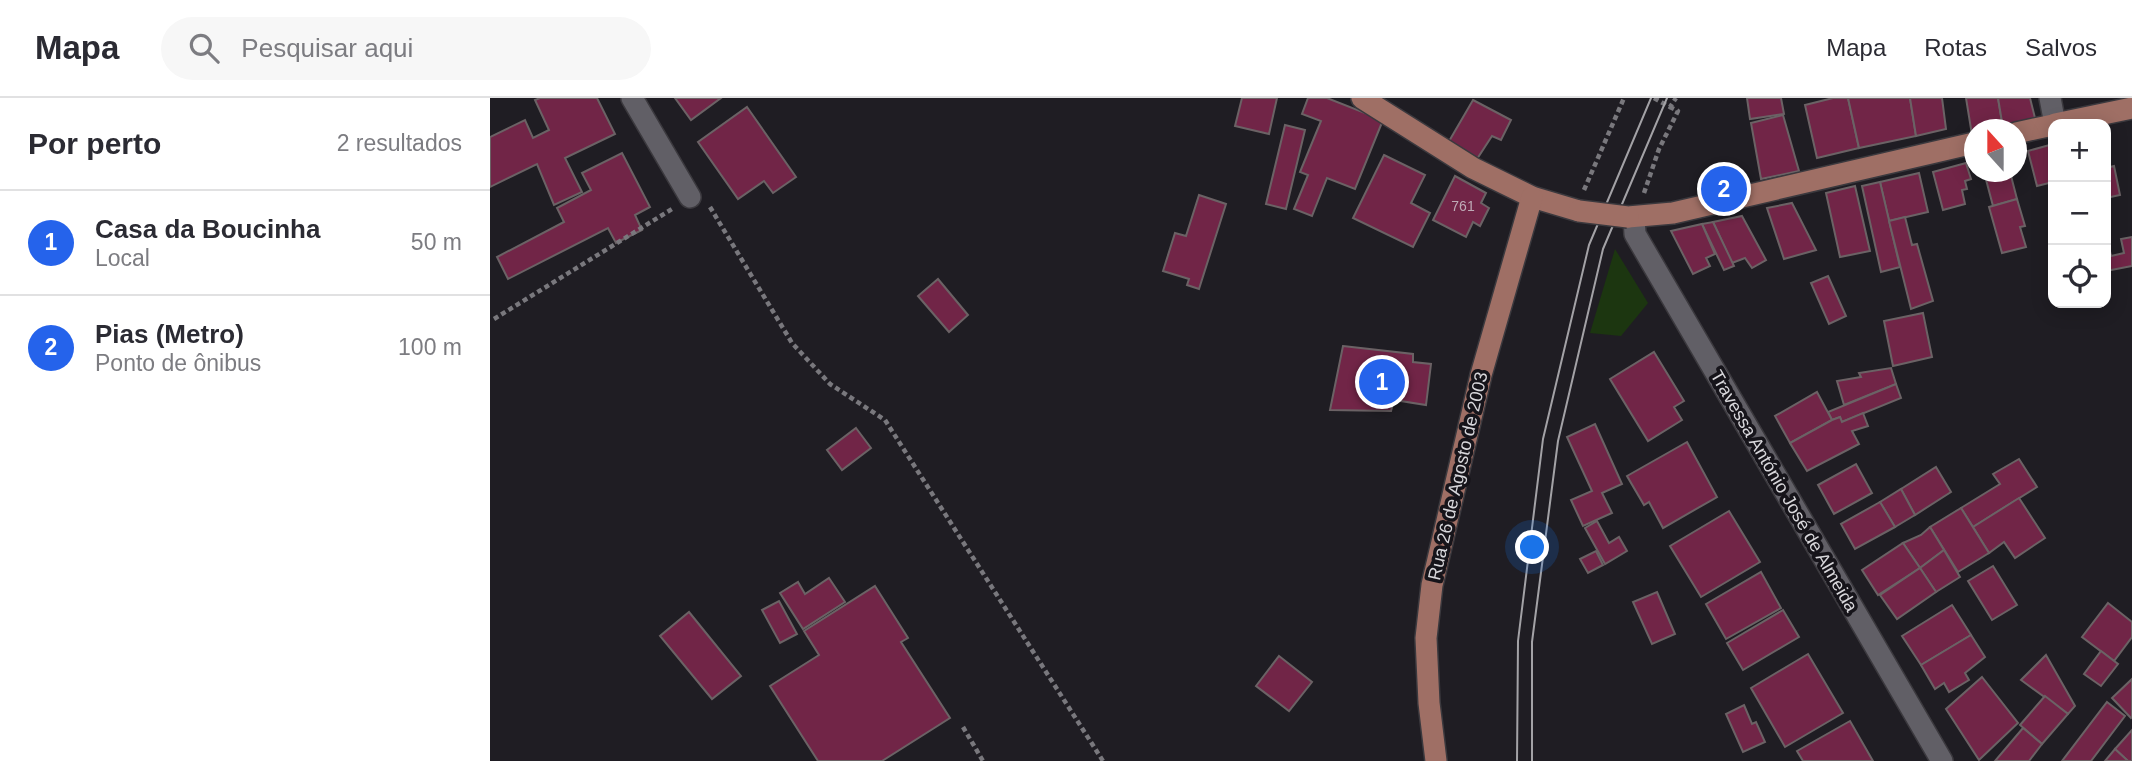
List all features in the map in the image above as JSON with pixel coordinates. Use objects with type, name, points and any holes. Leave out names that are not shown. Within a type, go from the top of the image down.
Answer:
[{"type":"main road","points":[[1362,98],[1472,168],[1532,197],[1579,211],[1631,218],[1673,213],[1964,146]]},
{"type":"main road","points":[[2078,119],[2132,108]]},
{"type":"main road","points":[[2027,131],[2048,125]]},
{"type":"main road","name":"Rua 26 de Agosto de 2003","points":[[1436,761],[1429,703],[1426,638],[1432,585],[1481,375],[1532,197]]},
{"type":"street","points":[[632,98],[690,198]]},
{"type":"street","points":[[2050,98],[2053,119]]},
{"type":"street","name":"Travessa António José de Almeida","points":[[1631,218],[1635,234],[1942,761]]},
{"type":"path","points":[[1593,172],[1624,98]]},
{"type":"path","points":[[1646,186],[1659,149],[1678,111],[1654,98]]},
{"type":"path","points":[[1670,107],[1676,98]]},
{"type":"path","points":[[494,319],[690,198],[709,205],[792,343],[830,384],[885,420],[1103,761]]},
{"type":"path","points":[[963,727],[983,761]]},
{"type":"green space","points":[[1615,249],[1648,303],[1621,336],[1590,333]]},
{"type":"building","points":[[597,98],[615,134],[565,158],[582,192],[554,205],[537,164],[490,187],[490,137],[525,120],[533,138],[549,130],[535,100]]},
{"type":"building","points":[[675,98],[721,98],[691,120]]},
{"type":"building","points":[[1242,98],[1277,98],[1269,134],[1235,126]]},
{"type":"building","points":[[1308,98],[1327,98],[1383,120],[1355,189],[1327,178],[1312,216],[1294,209],[1308,175],[1300,172],[1321,121],[1302,114]]},
{"type":"building","points":[[1747,98],[1781,98],[1784,114],[1750,119]]},
{"type":"building","points":[[1833,98],[1848,98],[1859,148],[1817,158],[1805,105]]},
{"type":"building","points":[[1848,98],[1910,98],[1916,136],[1859,148]]},
{"type":"building","points":[[1910,98],[1942,98],[1946,129],[1916,136]]},
{"type":"building","points":[[1966,98],[1998,98],[2002,119],[1969,119]]},
{"type":"building","points":[[1998,98],[2030,98],[2036,122],[2027,124],[2027,119],[2002,119]]},
{"type":"building","points":[[1473,100],[1511,120],[1501,140],[1492,136],[1475,162],[1448,143]]},
{"type":"building","points":[[747,107],[796,177],[773,193],[764,181],[738,199],[698,142]]},
{"type":"building","points":[[1783,115],[1799,171],[1761,179],[1751,123]]},
{"type":"building","points":[[1285,125],[1305,130],[1286,209],[1266,204]]},
{"type":"building","points":[[2048,145],[2048,183],[2037,186],[2028,151]]},
{"type":"building","points":[[622,153],[650,207],[635,215],[642,230],[616,243],[608,228],[508,279],[497,257],[564,222],[557,208],[591,190],[582,173]]},
{"type":"building","points":[[1384,155],[1425,175],[1411,203],[1430,213],[1413,247],[1353,218]]},
{"type":"building","points":[[1964,164],[1964,182],[1967,189],[1962,190],[1965,204],[1943,210],[1933,172]]},
{"type":"building","points":[[2114,166],[2120,195],[2111,197],[2111,167]]},
{"type":"building","points":[[1919,173],[1928,212],[1889,221],[1880,182]]},
{"type":"building","points":[[1455,176],[1486,193],[1481,203],[1489,208],[1480,226],[1473,222],[1466,237],[1433,220]]},
{"type":"building","points":[[1880,182],[1900,267],[1881,272],[1862,186]]},
{"type":"building","points":[[1987,182],[2013,182],[2017,199],[1993,206]]},
{"type":"building","points":[[1855,186],[1870,251],[1840,257],[1826,193]]},
{"type":"building","points":[[1199,195],[1226,204],[1199,289],[1187,285],[1189,279],[1163,271],[1175,233],[1186,236]]},
{"type":"building","points":[[2017,199],[2025,226],[2020,227],[2026,247],[2002,253],[1989,207]]},
{"type":"building","points":[[1792,203],[1816,250],[1784,259],[1767,208]]},
{"type":"building","points":[[1742,216],[1766,260],[1752,268],[1745,258],[1732,263],[1713,222]]},
{"type":"building","points":[[1905,217],[1912,245],[1917,244],[1933,301],[1911,309],[1889,221]]},
{"type":"building","points":[[1713,222],[1734,266],[1724,270],[1702,224]]},
{"type":"building","points":[[1702,224],[1715,254],[1706,258],[1710,266],[1693,274],[1671,231]]},
{"type":"building","points":[[2132,237],[2132,266],[2111,270],[2111,256],[2124,253],[2121,239]]},
{"type":"building","points":[[1828,276],[1846,316],[1829,324],[1811,283]]},
{"type":"building","points":[[938,279],[968,315],[949,332],[918,296]]},
{"type":"building","points":[[1923,313],[1932,357],[1893,366],[1884,321]]},
{"type":"building","points":[[1343,346],[1413,354],[1413,362],[1431,364],[1426,405],[1394,400],[1391,411],[1330,410]]},
{"type":"building","points":[[1654,352],[1684,401],[1674,407],[1682,420],[1648,441],[1610,379]]},
{"type":"building","points":[[1891,368],[1896,384],[1844,405],[1837,381],[1861,377],[1859,373]]},
{"type":"building","points":[[1896,384],[1901,398],[1842,422],[1840,417],[1832,420],[1828,412]]},
{"type":"building","points":[[1817,392],[1832,420],[1790,443],[1775,416]]},
{"type":"building","points":[[1863,413],[1868,426],[1852,431],[1859,444],[1807,471],[1790,443],[1832,420],[1840,417],[1842,422]]},
{"type":"building","points":[[1595,424],[1622,484],[1602,493],[1612,513],[1583,526],[1571,500],[1592,491],[1567,437]]},
{"type":"building","points":[[856,428],[871,448],[842,470],[827,450]]},
{"type":"building","points":[[1687,442],[1717,497],[1663,528],[1649,502],[1644,505],[1627,476]]},
{"type":"building","points":[[2019,459],[2037,487],[1973,527],[1961,508],[2000,484],[1993,474]]},
{"type":"building","points":[[1856,464],[1872,493],[1834,514],[1818,485]]},
{"type":"building","points":[[1936,467],[1951,492],[1915,515],[1901,489]]},
{"type":"building","points":[[1901,489],[1915,515],[1895,527],[1880,502]]},
{"type":"building","points":[[2019,498],[2045,538],[2015,558],[2004,542],[1989,553],[1973,527]]},
{"type":"building","points":[[1880,502],[1895,527],[1855,549],[1841,524]]},
{"type":"building","points":[[1961,508],[1989,553],[1958,572],[1930,527]]},
{"type":"building","points":[[1729,511],[1760,562],[1701,597],[1670,546]]},
{"type":"building","points":[[1597,521],[1609,543],[1619,537],[1627,551],[1605,564],[1585,528]]},
{"type":"building","points":[[1930,527],[1944,550],[1920,568],[1903,543],[1921,535]]},
{"type":"building","points":[[1903,543],[1920,568],[1878,595],[1862,570]]},
{"type":"building","points":[[1944,550],[1960,577],[1936,592],[1920,568]]},
{"type":"building","points":[[1596,551],[1603,565],[1588,573],[1580,559]]},
{"type":"building","points":[[1993,566],[2017,605],[1992,620],[1968,581]]},
{"type":"building","points":[[1920,568],[1936,592],[1897,619],[1880,595]]},
{"type":"building","points":[[1761,572],[1781,608],[1726,639],[1706,604]]},
{"type":"building","points":[[829,578],[845,602],[803,629],[780,593],[798,582],[805,594]]},
{"type":"building","points":[[875,586],[908,638],[901,642],[950,718],[882,761],[818,761],[770,686],[819,655],[804,631]]},
{"type":"building","points":[[1657,592],[1675,634],[1652,644],[1633,602]]},
{"type":"building","points":[[779,601],[797,634],[780,643],[762,610]]},
{"type":"building","points":[[2108,603],[2132,622],[2132,637],[2114,661],[2082,637]]},
{"type":"building","points":[[1952,605],[1971,635],[1921,665],[1902,636]]},
{"type":"building","points":[[1783,610],[1799,637],[1743,670],[1727,643]]},
{"type":"building","points":[[689,612],[741,676],[712,699],[660,636]]},
{"type":"building","points":[[1971,635],[1985,657],[1965,673],[1969,680],[1949,692],[1944,683],[1935,689],[1921,665]]},
{"type":"building","points":[[2101,651],[2118,664],[2101,686],[2084,674]]},
{"type":"building","points":[[1808,654],[1843,713],[1785,747],[1751,688]]},
{"type":"building","points":[[2046,655],[2075,706],[2068,714],[2021,680]]},
{"type":"building","points":[[1279,656],[1312,682],[1289,711],[1256,686]]},
{"type":"building","points":[[1982,677],[2018,723],[1979,760],[1946,709]]},
{"type":"building","points":[[2132,679],[2132,717],[2131,718],[2112,698]]},
{"type":"building","points":[[2045,696],[2068,714],[2042,744],[2020,725]]},
{"type":"building","points":[[2107,702],[2125,716],[2091,761],[2062,761]]},
{"type":"building","points":[[1744,705],[1752,724],[1756,722],[1765,742],[1743,752],[1726,714]]},
{"type":"building","points":[[1850,721],[1873,761],[1803,761],[1797,751]]},
{"type":"building","points":[[2023,728],[2042,744],[2029,761],[1995,761]]},
{"type":"building","points":[[2132,730],[2132,761],[2128,761],[2115,749]]},
{"type":"building","points":[[2115,749],[2128,761],[2105,761]]},
{"type":"tram line","points":[[1517,761],[1518,641],[1543,439],[1589,245],[1651,98]]},
{"type":"tram line","points":[[1532,761],[1532,642],[1558,441],[1603,249],[1667,98]]},
{"type":"place","name":"Pias (Metro)","points":[[1724,189]]},
{"type":"place","name":"Casa da Boucinha","points":[[1382,382]]}]
